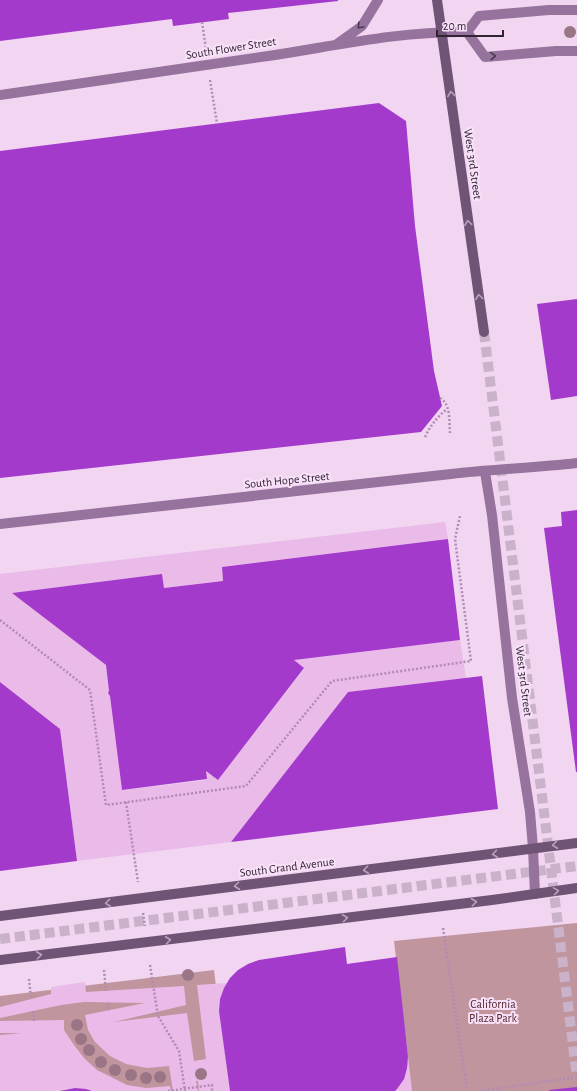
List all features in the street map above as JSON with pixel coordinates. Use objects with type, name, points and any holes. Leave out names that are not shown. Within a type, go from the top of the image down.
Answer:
[{"type":"main road","points":[[335,46],[362,26],[378,0]]},
{"type":"main road","name":"West 3rd Street","points":[[437,0],[484,332]]},
{"type":"main road","points":[[577,10],[549,10],[479,16],[467,32],[485,57],[577,51]]},
{"type":"main road","name":"South Flower Street","points":[[0,95],[335,46],[400,35],[441,31],[467,32]]},
{"type":"main road","name":"South Hope Street","points":[[0,524],[453,474],[577,463]]},
{"type":"main road","name":"West 3rd Street","points":[[485,472],[492,515],[512,698],[530,812],[534,848],[535,894]]},
{"type":"main road","name":"South Grand Avenue","points":[[0,916],[577,843]]},
{"type":"main road","points":[[0,960],[577,888]]},
{"type":"path","points":[[440,398],[445,401],[448,408],[450,433]]},
{"type":"path","points":[[426,437],[429,428],[448,408]]},
{"type":"path","points":[[0,620],[90,690],[106,805],[246,786],[332,681],[471,661],[455,539],[460,516]]},
{"type":"path","points":[[126,802],[138,882]]},
{"type":"path","points":[[142,911],[145,930]]},
{"type":"path","points":[[443,928],[467,1091]]},
{"type":"path","points":[[150,965],[158,1016],[180,1051],[185,1091]]},
{"type":"path","points":[[104,970],[106,991]]},
{"type":"path","points":[[29,979],[31,999]]},
{"type":"path","points":[[108,1003],[109,1011]]},
{"type":"path","points":[[32,1011],[34,1021]]},
{"type":"path","points":[[480,1091],[577,1077]]},
{"type":"path","points":[[169,1091],[212,1085],[212,1091]]},
{"type":"green space","name":"California Plaza Park","points":[[577,923],[577,1091],[395,1091],[401,1083],[404,1075],[408,1056],[394,941]]},
{"type":"green space","points":[[214,970],[229,1091],[122,1091],[111,1082],[0,1091],[0,996]]},
{"type":"shaded area","points":[[445,522],[448,539],[222,567],[223,581],[164,588],[162,575],[13,593],[106,665],[108,693],[110,696],[122,790],[207,780],[206,771],[218,780],[304,669],[294,660],[460,640],[466,678],[348,692],[231,842],[77,861],[60,729],[0,682],[0,574]]},
{"type":"shaded area","points":[[85,982],[86,992],[184,986],[186,1005],[114,1022],[187,1013],[194,1061],[206,1059],[197,985],[227,983],[220,999],[219,1011],[230,1091],[199,1091],[198,1081],[196,1081],[198,1091],[173,1091],[169,1066],[147,1068],[126,1064],[110,1056],[95,1042],[88,1030],[85,1015],[145,1003],[84,1002],[61,1005],[0,1018],[0,1007],[51,994],[51,987]]},
{"type":"shaded area","points":[[64,1020],[64,1030],[84,1058],[97,1070],[127,1085],[146,1088],[170,1086],[171,1091],[93,1091],[75,1088],[53,1091],[0,1091],[0,1035],[22,1033],[0,1033],[0,1021]]},
{"type":"shaded area","points":[[408,1056],[412,1091],[395,1091],[404,1079]]},
{"type":"building","points":[[0,0],[338,1],[228,13],[229,19],[173,26],[172,19],[0,41]]},
{"type":"building","points":[[379,103],[406,121],[415,226],[434,371],[442,406],[421,432],[0,478],[0,151]]},
{"type":"building","points":[[577,299],[577,396],[551,400],[537,304]]},
{"type":"building","points":[[577,510],[576,772],[544,528],[562,526],[561,512]]},
{"type":"building","points":[[448,539],[460,640],[294,660],[304,668],[218,780],[206,771],[207,779],[122,790],[110,696],[108,693],[106,665],[12,593],[162,574],[164,588],[223,581],[222,567]]},
{"type":"building","points":[[482,676],[498,809],[231,842],[348,692]]},
{"type":"building","points":[[0,682],[60,729],[77,861],[0,871]]},
{"type":"building","points":[[345,947],[347,964],[397,957],[408,1056],[404,1079],[397,1089],[395,1091],[230,1091],[219,1011],[220,999],[230,978],[238,970],[259,960]]},
{"type":"building","points":[[577,1087],[577,1091],[549,1091],[549,1090]]},
{"type":"building","points":[[75,1088],[86,1089],[92,1091],[59,1091]]},
{"type":"tunnel","points":[[484,332],[577,1077]]},
{"type":"tunnel","points":[[0,939],[577,866]]}]
